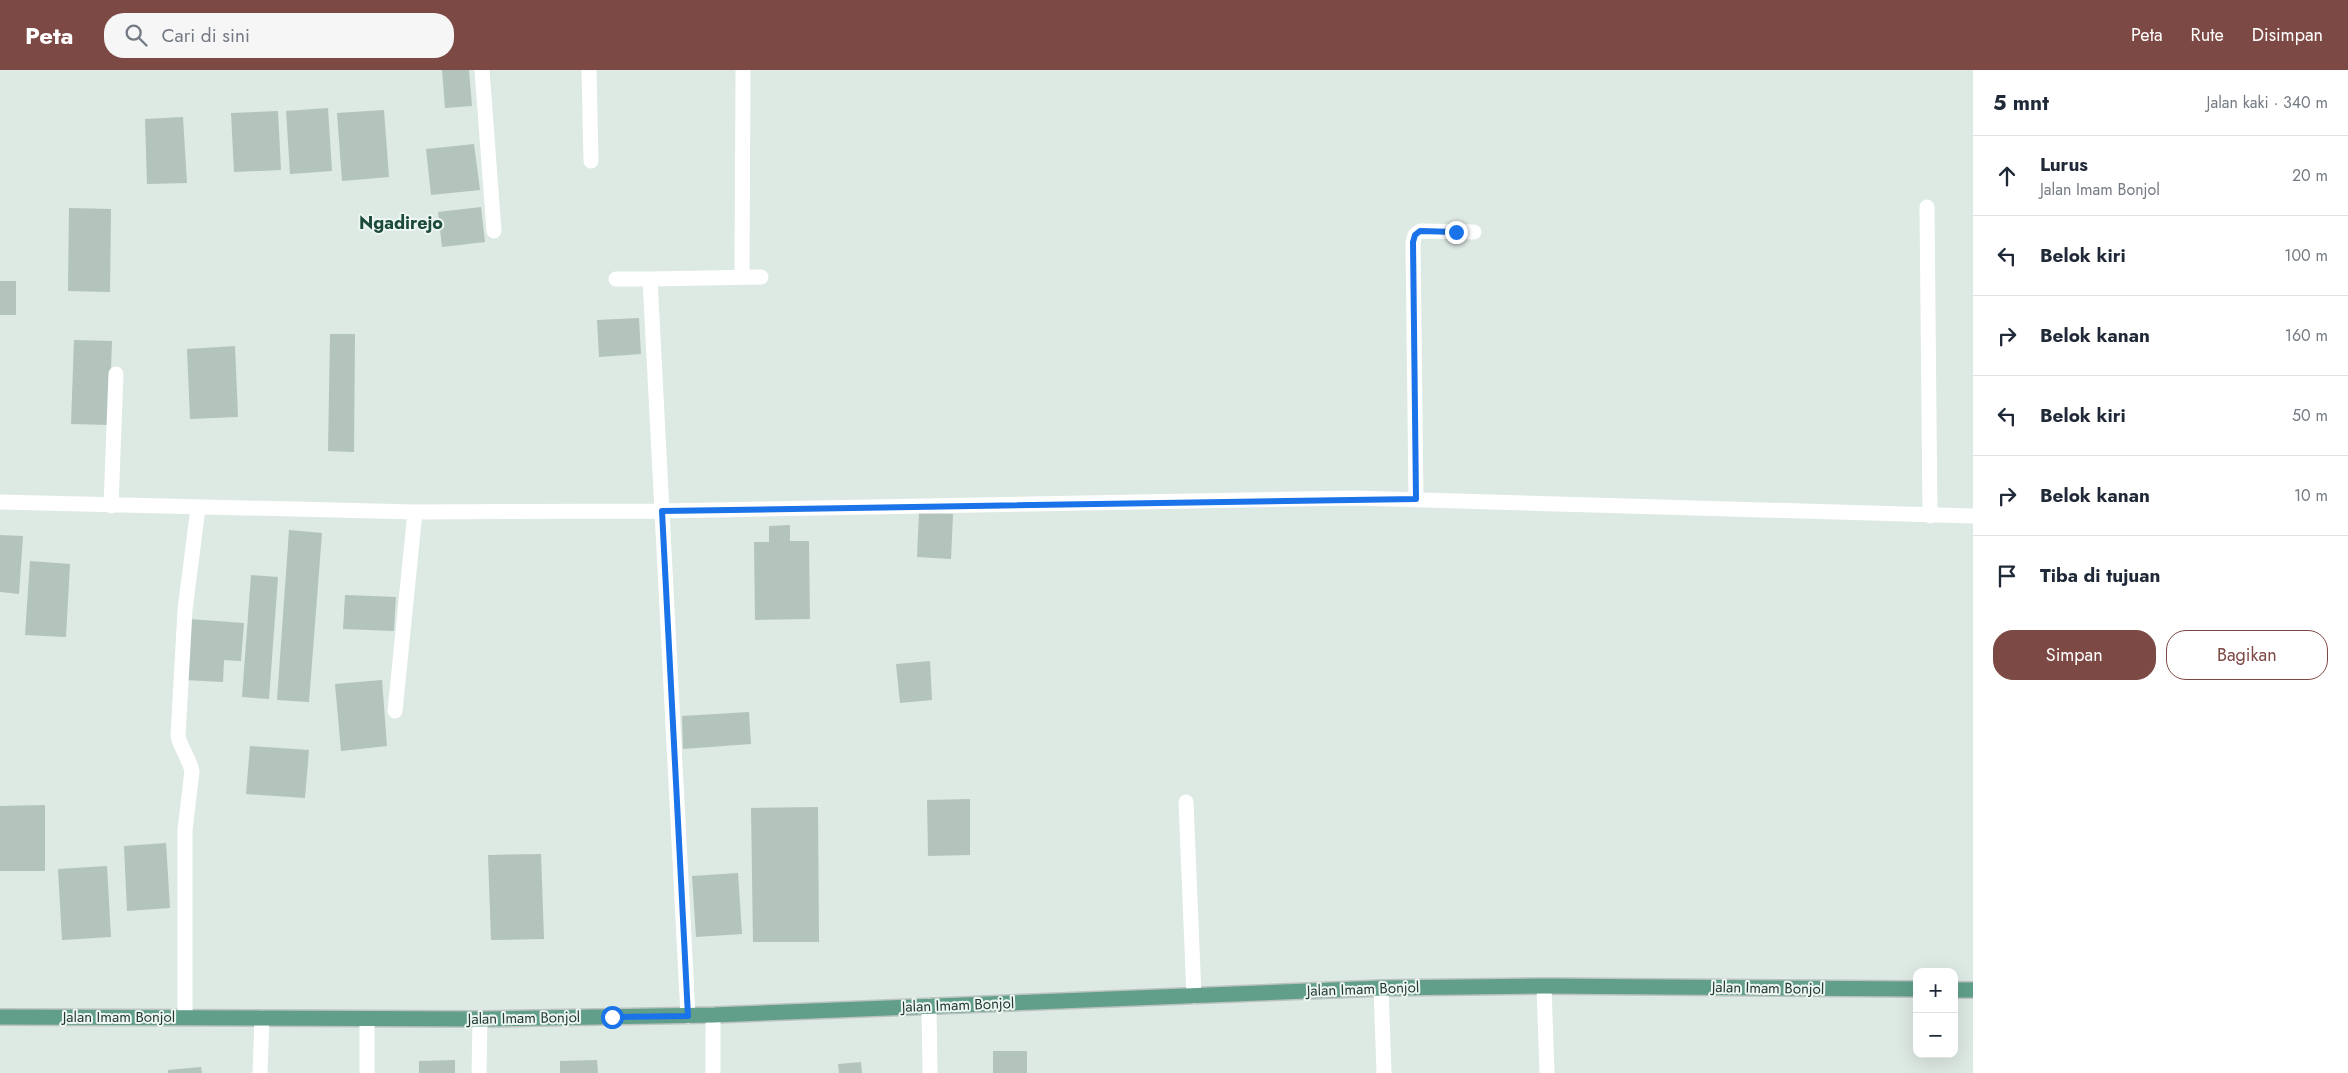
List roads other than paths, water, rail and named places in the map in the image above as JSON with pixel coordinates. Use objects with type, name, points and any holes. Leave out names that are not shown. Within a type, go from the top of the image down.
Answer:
[{"type":"main road","name":"Jalan Imam Bonjol","points":[[0,1017],[480,1019],[688,1016],[1381,988],[1544,986],[1913,989]]},
{"type":"main road","points":[[1958,990],[1973,990]]},
{"type":"street","points":[[482,70],[494,231]]},
{"type":"street","points":[[590,70],[591,161]]},
{"type":"street","points":[[742,277],[743,70]]},
{"type":"street","points":[[1927,207],[1930,516]]},
{"type":"street","points":[[1416,499],[1413,242],[1415,235],[1420,231],[1474,232]]},
{"type":"street","points":[[616,279],[761,277]]},
{"type":"street","points":[[650,279],[688,1016]]},
{"type":"street","points":[[111,506],[116,374]]},
{"type":"street","points":[[0,502],[415,512],[662,511],[1416,499],[1973,516]]},
{"type":"street","points":[[185,1017],[185,830],[192,771],[190,763],[180,748],[178,736],[185,610],[198,508]]},
{"type":"street","points":[[396,711],[415,512]]},
{"type":"street","points":[[1186,802],[1194,996]]},
{"type":"street","points":[[1544,986],[1547,1073]]},
{"type":"street","points":[[1381,988],[1384,1073]]},
{"type":"street","points":[[929,1006],[930,1073]]},
{"type":"street","points":[[713,1015],[713,1073]]},
{"type":"street","points":[[260,1073],[262,1018]]},
{"type":"street","points":[[366,1073],[367,1018]]},
{"type":"street","points":[[479,1073],[480,1019]]},
{"type":"district","name":"Ngadirejo","points":[[401,223]]}]
